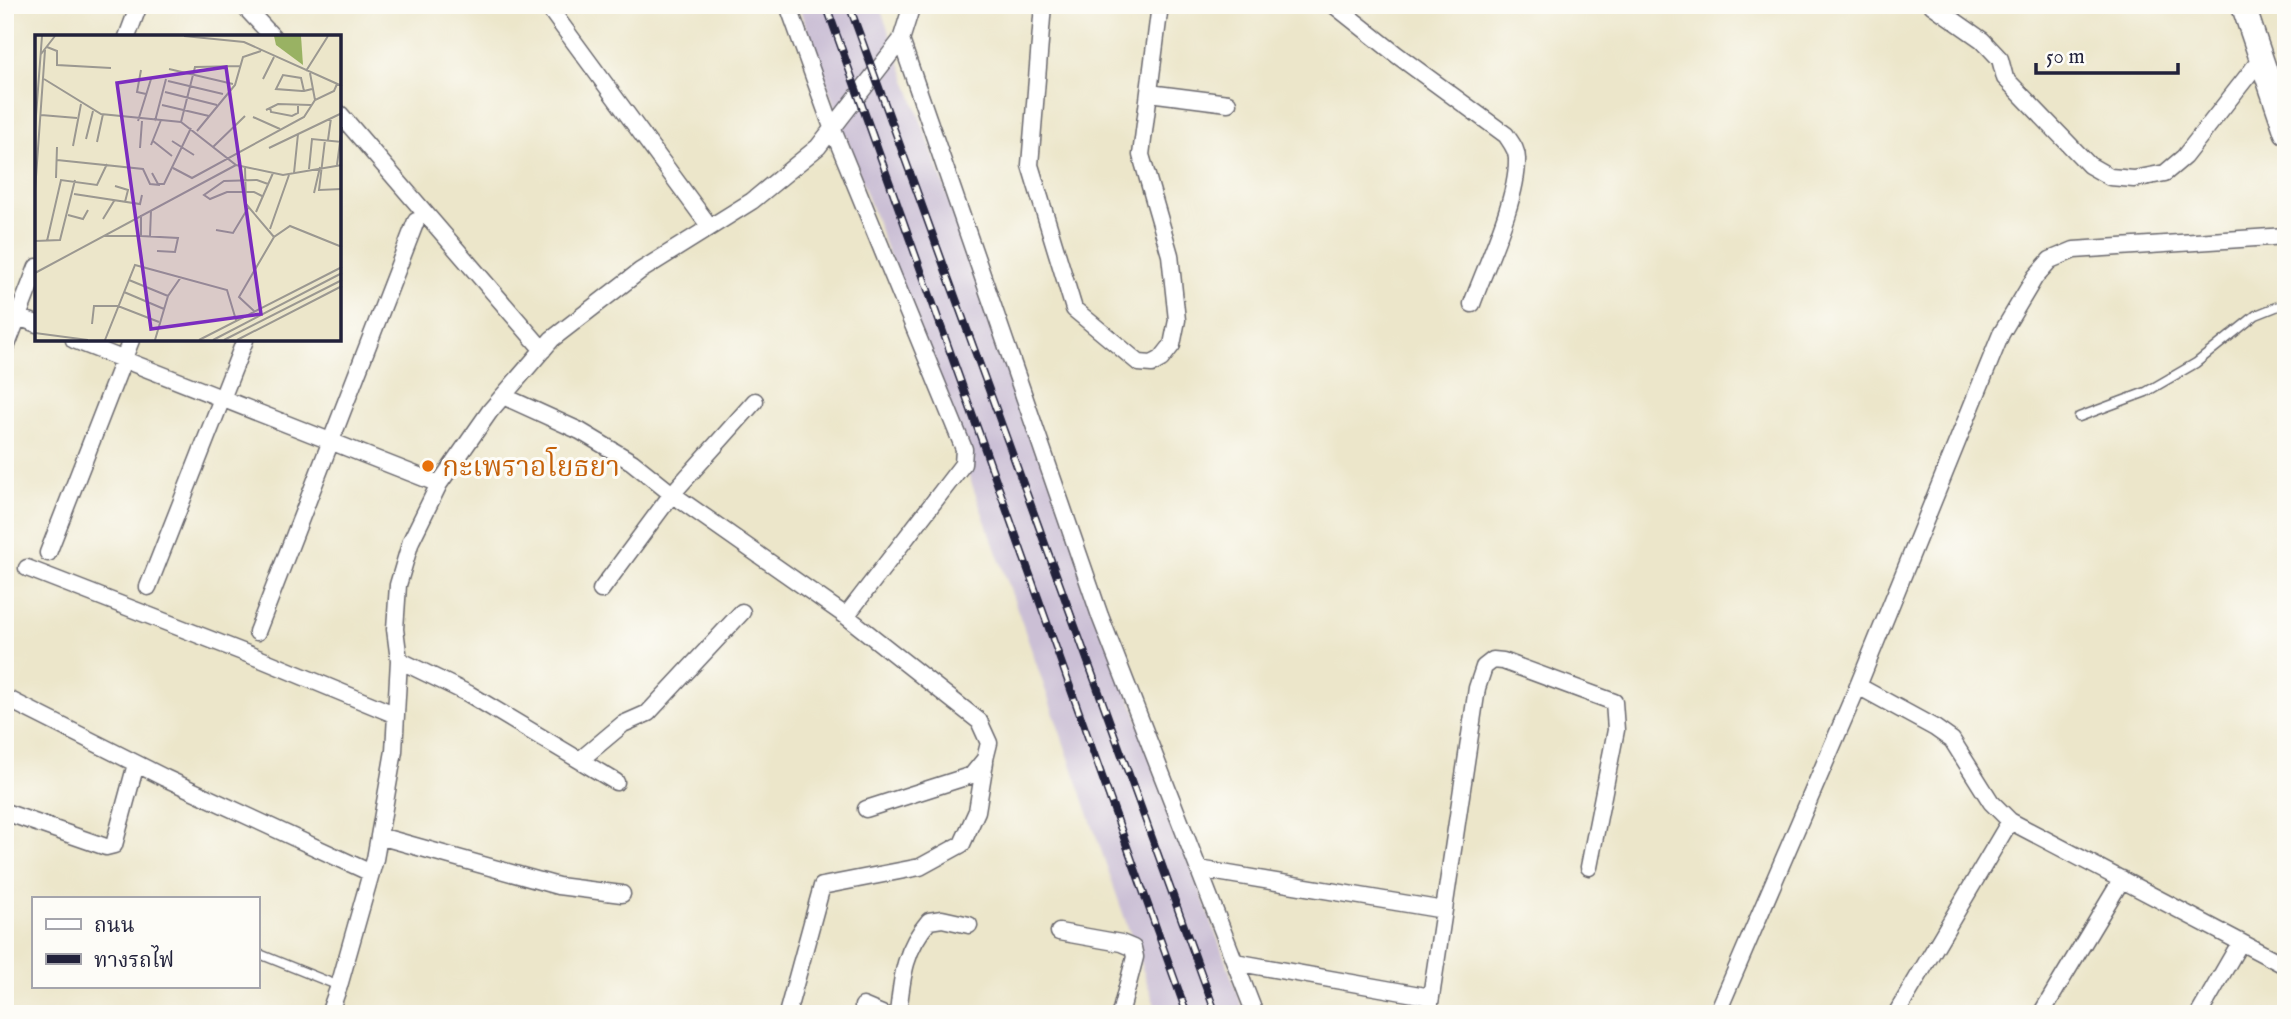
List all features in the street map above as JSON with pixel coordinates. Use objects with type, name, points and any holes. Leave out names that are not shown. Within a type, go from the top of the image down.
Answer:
[{"type":"main road","points":[[2243,5],[2286,132]]},
{"type":"street","points":[[128,35],[139,5]]},
{"type":"street","points":[[243,5],[270,35]]},
{"type":"street","points":[[547,5],[710,227]]},
{"type":"street","points":[[788,5],[832,130],[964,449],[965,459],[846,616]]},
{"type":"street","points":[[329,1014],[371,873],[394,751],[399,660],[396,629],[398,584],[411,541],[439,484],[503,396],[552,340],[640,271],[752,201],[817,147],[901,40],[912,5]]},
{"type":"street","points":[[1043,5],[1030,164],[1074,309],[1139,363],[1152,363],[1161,359],[1172,345],[1177,320],[1170,255],[1141,155],[1160,5]]},
{"type":"street","points":[[1334,5],[1506,135],[1515,148],[1517,159],[1511,198],[1472,304]]},
{"type":"street","points":[[1932,5],[1982,40],[2000,59],[2005,78],[2089,165],[2110,177],[2134,179],[2165,173],[2184,157],[2260,60]]},
{"type":"street","points":[[901,40],[1100,616],[1255,1014]]},
{"type":"street","points":[[1149,93],[1228,103]]},
{"type":"street","points":[[341,115],[543,350]]},
{"type":"street","points":[[257,632],[416,222]]},
{"type":"street","points":[[1717,1014],[1858,686],[2001,334],[2035,277],[2050,260],[2074,250],[2286,236]]},
{"type":"street","points":[[5,350],[11,314],[35,271]]},
{"type":"street","points":[[11,314],[35,323]]},
{"type":"street","points":[[77,341],[439,484]]},
{"type":"street","points":[[48,553],[131,341]]},
{"type":"street","points":[[149,587],[245,341]]},
{"type":"street","points":[[503,396],[590,438],[632,462],[672,494],[846,616],[979,721],[989,743],[977,811],[961,844],[920,867],[822,886],[787,1014]]},
{"type":"street","points":[[601,590],[672,494],[755,401]]},
{"type":"street","points":[[27,568],[396,715]]},
{"type":"street","points":[[580,760],[623,724],[648,713],[742,612]]},
{"type":"street","points":[[399,660],[469,694],[616,782]]},
{"type":"street","points":[[1235,962],[1430,1006],[1477,688],[1485,667],[1493,660],[1503,661],[1614,702],[1616,730],[1589,867]]},
{"type":"street","points":[[1858,686],[1952,740],[1991,802],[2010,821],[2286,965]]},
{"type":"street","points":[[8,699],[136,764],[371,873]]},
{"type":"street","points":[[866,809],[972,775],[985,759]]},
{"type":"street","points":[[5,812],[106,847],[114,845],[136,764]]},
{"type":"street","points":[[1896,1014],[2010,821]]},
{"type":"street","points":[[379,836],[558,886],[622,894]]},
{"type":"street","points":[[1199,869],[1444,910]]},
{"type":"street","points":[[2041,1014],[2122,879]]},
{"type":"street","points":[[898,1014],[902,968],[916,936],[929,920],[942,919],[969,925]]},
{"type":"street","points":[[1059,932],[1121,943],[1133,948],[1135,957],[1120,1014]]},
{"type":"street","points":[[2199,1014],[2240,943]]},
{"type":"street","points":[[863,1006],[882,1014]]},
{"type":"lane","points":[[2079,416],[2146,392],[2196,363],[2256,315],[2286,303]]},
{"type":"lane","points":[[259,954],[339,986]]},
{"type":"shaded area","points":[[798,5],[879,5],[1245,1014],[1158,1014],[1019,614]]},
{"type":"railway","points":[[826,5],[1187,1014]]},
{"type":"railway","points":[[849,5],[1216,1014]]},
{"type":"place","name":"กะเพราอโยธยา","points":[[428,466]]}]
